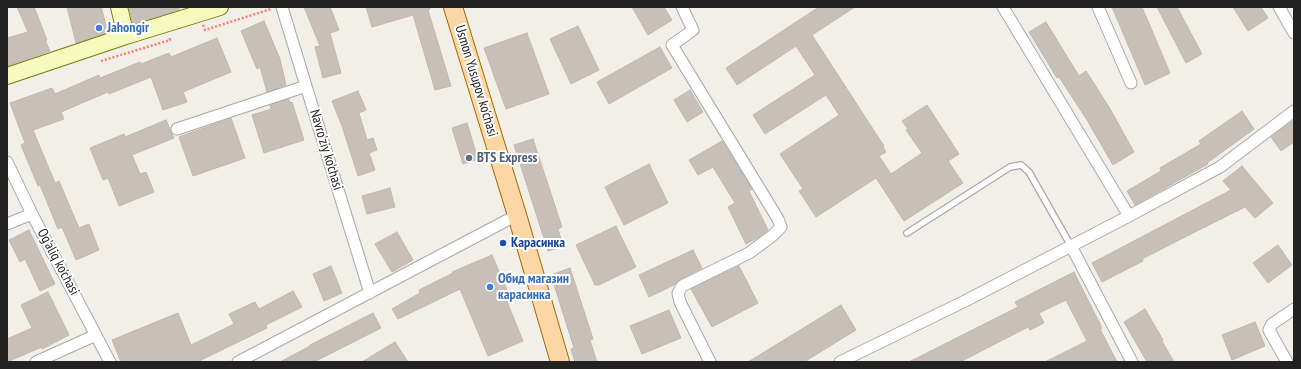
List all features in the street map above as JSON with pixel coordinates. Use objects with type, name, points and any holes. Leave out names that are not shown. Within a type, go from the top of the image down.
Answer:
[{"type":"main road","name":"Usmon Yusupov ko'chasi","points":[[452,7],[517,215],[560,362]]},
{"type":"street","points":[[119,7],[126,36]]},
{"type":"street","points":[[7,76],[126,36],[220,7]]},
{"type":"street","name":"Navro'ziy ko'chasi","points":[[282,7],[370,293]]},
{"type":"street","points":[[682,7],[693,30],[672,45],[778,219],[781,227],[772,236],[749,253],[682,286],[678,293],[680,302],[710,362]]},
{"type":"street","points":[[1003,7],[1129,216]]},
{"type":"street","points":[[1098,7],[1131,83]]},
{"type":"street","points":[[1279,7],[1294,33]]},
{"type":"street","points":[[177,129],[306,86]]},
{"type":"street","points":[[840,362],[965,301],[1220,167],[1294,111]]},
{"type":"street","name":"Og'aliq ko'chasi","points":[[7,162],[32,214],[110,362]]},
{"type":"street","points":[[7,224],[32,214]]},
{"type":"street","points":[[238,362],[517,215]]},
{"type":"street","points":[[1071,246],[1132,362]]},
{"type":"street","points":[[1287,362],[1269,330],[1272,324],[1294,309]]},
{"type":"street","points":[[36,362],[96,335]]},
{"type":"lane","points":[[907,233],[1010,167],[1021,165],[1030,172],[1071,246]]},
{"type":"path","points":[[199,13],[205,30],[277,7]]},
{"type":"building","points":[[17,7],[34,7],[50,51],[7,66],[7,38],[28,32]]},
{"type":"building","points":[[67,7],[101,7],[108,32],[76,43]]},
{"type":"building","points":[[129,7],[179,7],[179,10],[133,24]]},
{"type":"building","points":[[304,7],[330,7],[339,30],[330,33],[341,73],[323,78],[315,47],[320,46]]},
{"type":"building","points":[[366,7],[430,7],[428,10],[451,86],[435,90],[413,15],[372,27]]},
{"type":"building","points":[[632,7],[664,7],[672,20],[648,35]]},
{"type":"building","points":[[819,7],[855,7],[812,35],[884,146],[883,147],[886,152],[879,156],[891,174],[922,153],[906,130],[908,129],[902,121],[927,105],[959,154],[948,161],[963,183],[904,221],[876,178],[816,217],[799,191],[803,189],[780,154],[839,115],[826,95],[765,134],[753,115],[815,75],[796,46],[737,85],[726,68]]},
{"type":"building","points":[[1112,7],[1142,7],[1170,73],[1145,85]]},
{"type":"building","points":[[1157,7],[1177,7],[1202,54],[1186,63]]},
{"type":"building","points":[[1233,7],[1261,7],[1268,18],[1248,31]]},
{"type":"building","points":[[264,21],[280,59],[286,85],[267,92],[260,67],[257,69],[241,31]]},
{"type":"building","points":[[1046,22],[1079,76],[1086,71],[1109,107],[1134,152],[1113,165],[1087,120],[1059,77],[1057,78],[1029,32]]},
{"type":"building","points":[[578,26],[599,70],[571,84],[550,39]]},
{"type":"building","points":[[527,33],[549,94],[506,109],[484,48]]},
{"type":"building","points":[[217,38],[231,72],[183,92],[187,102],[163,110],[151,77],[109,94],[108,92],[61,112],[64,119],[33,130],[55,183],[59,181],[79,228],[89,224],[99,250],[76,260],[62,227],[58,229],[40,185],[38,186],[21,145],[25,143],[10,103],[52,88],[55,94],[99,75],[100,78],[140,62],[141,64],[169,53],[171,57]]},
{"type":"building","points":[[660,47],[672,68],[609,104],[597,82]]},
{"type":"building","points":[[690,90],[703,112],[687,122],[674,100]]},
{"type":"building","points":[[358,91],[366,110],[359,113],[367,140],[373,138],[377,150],[369,153],[375,170],[358,176],[342,126],[332,101]]},
{"type":"building","points":[[289,99],[290,103],[292,102],[304,140],[264,153],[252,115],[271,109],[270,105]]},
{"type":"building","points":[[1242,111],[1254,129],[1207,163],[1208,164],[1135,205],[1127,191],[1161,171],[1160,168],[1201,144],[1199,141]]},
{"type":"building","points":[[231,118],[245,158],[193,176],[179,137]]},
{"type":"building","points":[[166,120],[174,138],[132,155],[140,174],[146,172],[154,192],[119,206],[108,178],[103,180],[90,148],[124,134],[125,137]]},
{"type":"building","points":[[1294,120],[1294,142],[1281,151],[1271,137]]},
{"type":"building","points":[[467,123],[478,159],[463,164],[452,128]]},
{"type":"building","points":[[533,139],[562,227],[558,229],[563,246],[548,251],[514,145]]},
{"type":"building","points":[[722,141],[752,189],[749,191],[768,230],[746,244],[728,207],[735,203],[713,167],[698,175],[689,160]]},
{"type":"building","points":[[649,164],[668,203],[624,225],[605,187]]},
{"type":"building","points":[[1242,166],[1273,203],[1255,218],[1245,207],[1142,259],[1143,261],[1102,282],[1092,263],[1231,190],[1223,181]]},
{"type":"building","points":[[390,188],[395,207],[367,214],[362,196]]},
{"type":"building","points":[[616,226],[636,267],[599,285],[595,285],[576,245]]},
{"type":"building","points":[[29,230],[55,284],[40,291],[25,259],[20,262],[9,240]]},
{"type":"building","points":[[397,232],[413,260],[392,272],[375,244]]},
{"type":"building","points":[[1278,245],[1292,265],[1268,283],[1253,263]]},
{"type":"building","points":[[693,250],[702,268],[679,280],[674,285],[649,297],[639,275]]},
{"type":"building","points":[[492,255],[512,302],[508,304],[523,341],[488,356],[460,289],[398,319],[392,309],[420,293],[419,290],[453,273],[452,272]]},
{"type":"building","points":[[331,266],[342,293],[324,301],[313,274]]},
{"type":"building","points":[[739,266],[758,303],[712,327],[691,289]]},
{"type":"building","points":[[570,268],[593,339],[590,340],[597,362],[575,362],[571,349],[574,348],[551,275]]},
{"type":"building","points":[[1074,272],[1117,362],[1045,362],[1087,341],[1066,300],[1039,313],[1044,323],[1030,330],[1028,327],[960,362],[909,362],[1018,307],[1015,302]]},
{"type":"building","points":[[293,291],[302,307],[266,325],[267,328],[197,362],[121,362],[112,340],[178,313],[191,345],[234,324],[229,314],[255,302],[259,309]]},
{"type":"building","points":[[48,292],[69,335],[42,349],[42,347],[7,362],[7,339],[32,328],[21,305]]},
{"type":"building","points":[[841,305],[856,330],[804,362],[748,362]]},
{"type":"building","points":[[1145,309],[1174,362],[1147,362],[1124,322]]},
{"type":"building","points":[[669,310],[681,338],[642,354],[630,326]]},
{"type":"building","points":[[373,313],[381,328],[314,362],[280,362],[310,345]]},
{"type":"building","points":[[1255,322],[1265,346],[1232,360],[1222,335]]},
{"type":"building","points":[[395,342],[408,362],[362,362],[385,348]]},
{"type":"place","name":"Jahongir","points":[[99,28]]},
{"type":"place","name":"BTS Express","points":[[469,158]]},
{"type":"place","name":"Карасинка","points":[[503,243]]},
{"type":"place","name":"Обид магазин карасинка","points":[[490,287]]}]
